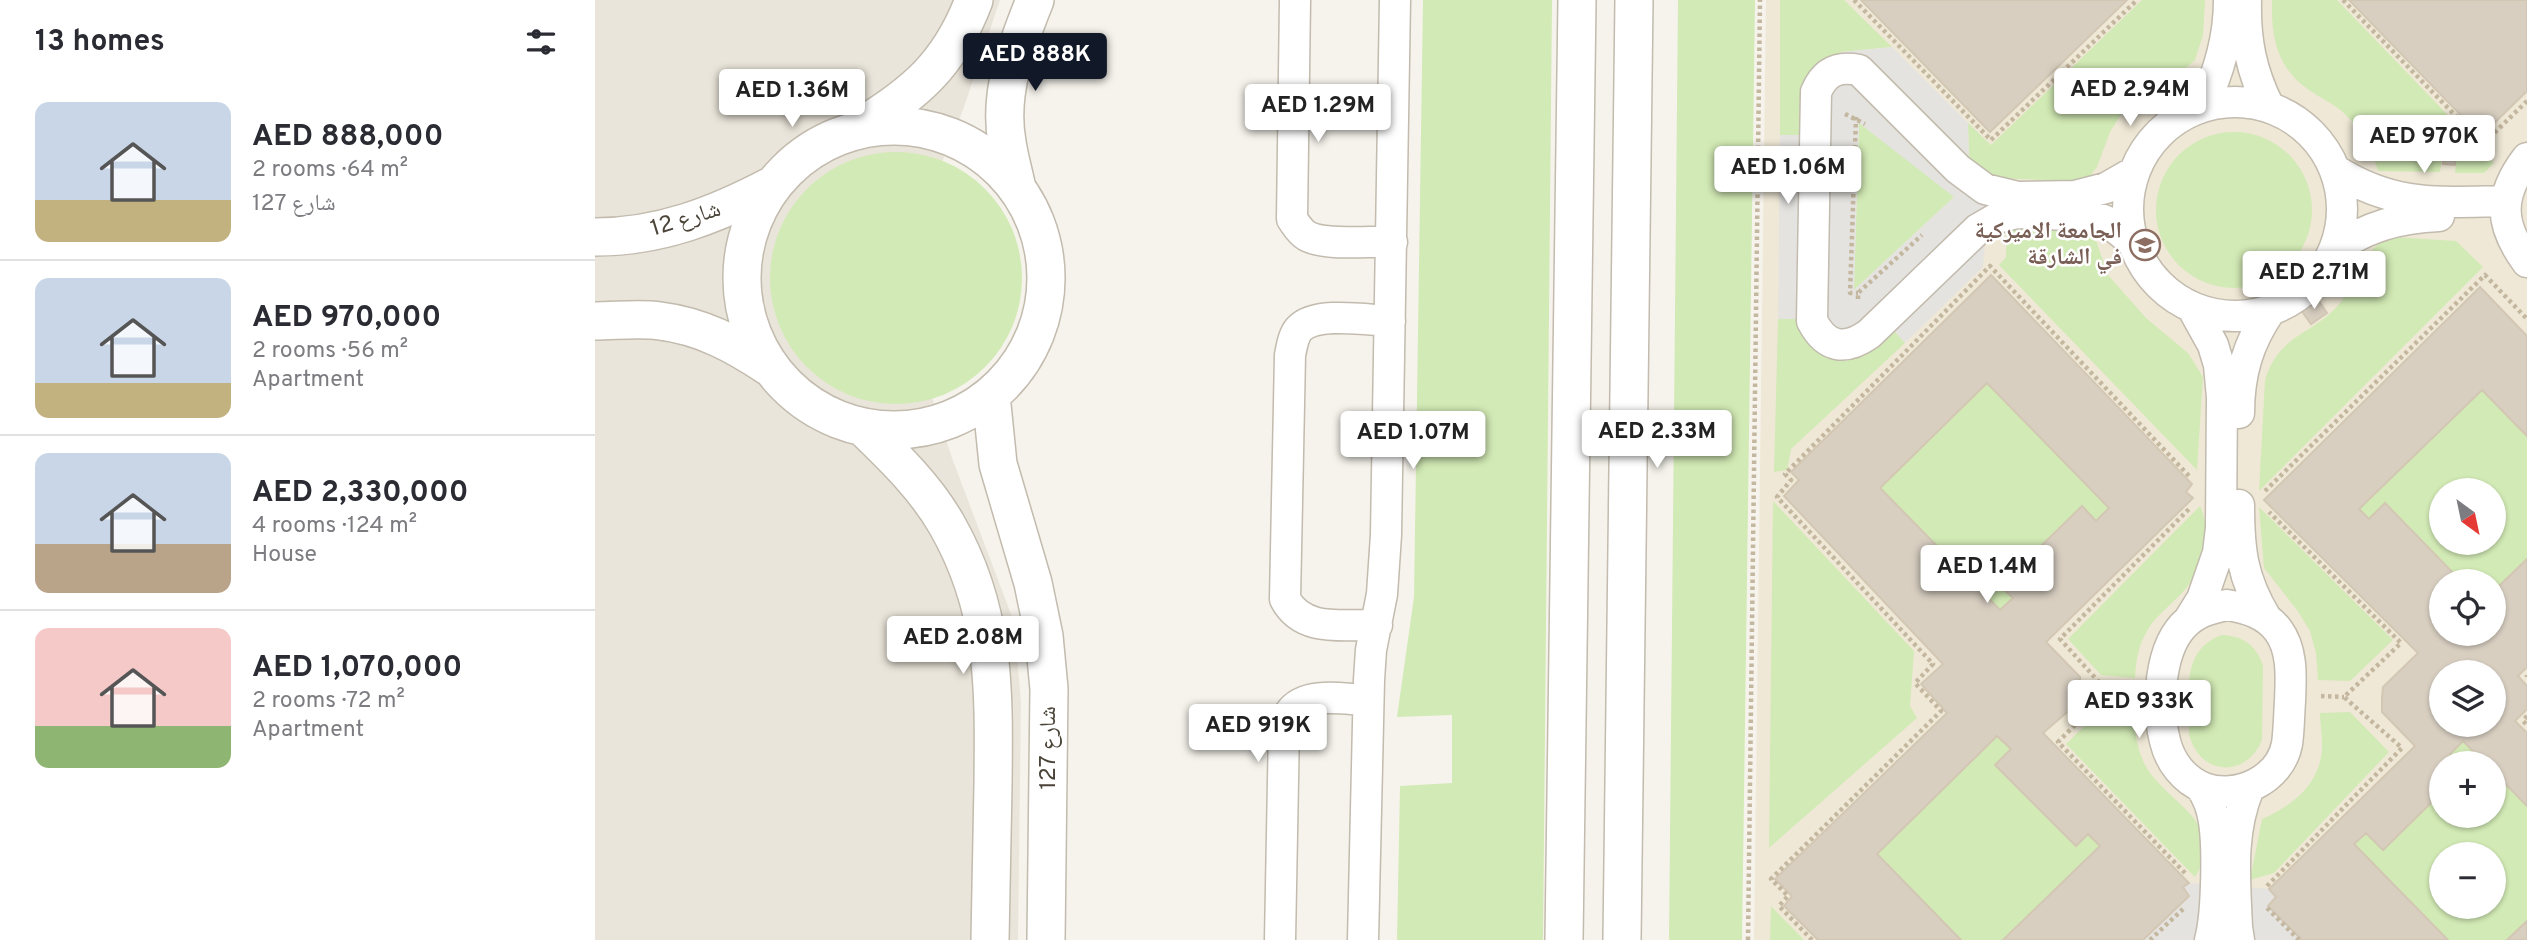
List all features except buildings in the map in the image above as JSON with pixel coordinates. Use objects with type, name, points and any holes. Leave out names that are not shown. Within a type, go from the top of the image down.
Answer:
[{"type":"street","points":[[974,0],[963,30],[934,70],[898,104],[854,130],[823,142],[796,161],[773,185],[756,213],[745,244],[741,276],[747,318],[754,339],[770,367],[789,389],[811,406],[864,428],[894,431],[925,427],[954,418],[991,395],[1026,355],[1041,322],[1048,286],[1045,250],[1035,216],[1016,184],[1006,140],[1005,95],[1015,50],[1035,0]]},
{"type":"street","points":[[1295,0],[1292,219],[1299,230],[1310,238],[1392,242]]},
{"type":"street","points":[[1363,940],[1368,700],[1371,650],[1382,594],[1386,535],[1395,0]]},
{"type":"street","points":[[1564,940],[1577,0]]},
{"type":"street","points":[[1622,940],[1635,0]]},
{"type":"street","points":[[2202,107],[2222,59],[2229,21],[2229,0]]},
{"type":"street","points":[[2246,0],[2246,35],[2250,60],[2257,84],[2269,107]]},
{"type":"street","points":[[2133,242],[2108,222],[2093,216],[2017,213],[1997,218],[1978,229],[1869,334],[1857,342],[1844,345],[1830,342],[1818,334],[1812,321],[1816,92],[1822,79],[1832,70],[1846,67],[1859,70],[1971,180],[2001,194],[2018,197],[2075,196],[2106,188],[2134,172]]},
{"type":"street","points":[[2224,102],[2269,107],[2297,121],[2319,142],[2335,170],[2341,196],[2341,223],[2335,249],[2319,275],[2297,296],[2270,311],[2245,316],[2219,315],[2193,309],[2156,282],[2142,264],[2133,242],[2128,207],[2134,172],[2150,144],[2173,122],[2202,107],[2224,102]]},
{"type":"street","points":[[854,130],[914,126],[971,145],[1016,184]]},
{"type":"street","points":[[2527,158],[2513,178],[2505,207],[2517,247],[2527,262]]},
{"type":"street","points":[[2335,170],[2370,190],[2400,198],[2505,207]]},
{"type":"street","name":"شارع 12","points":[[595,237],[636,235],[672,228],[706,217],[773,185]]},
{"type":"street","points":[[2335,249],[2353,236],[2393,220],[2505,207]]},
{"type":"street","points":[[2193,309],[2213,345],[2219,365],[2223,397],[2221,528],[2218,553],[2202,599],[2189,620],[2177,632],[2169,648],[2162,677],[2161,708],[2164,739],[2171,758],[2182,774],[2201,787],[2234,792],[2249,788],[2267,776],[2279,762],[2287,746],[2290,660],[2286,644],[2254,598],[2240,555],[2239,398],[2243,366],[2250,346],[2270,311]]},
{"type":"street","points":[[1377,625],[1319,624],[1304,621],[1292,612],[1285,599],[1290,355],[1292,341],[1299,329],[1310,321],[1324,318],[1390,321]]},
{"type":"street","points":[[595,321],[659,321],[699,329],[736,345],[770,367]]},
{"type":"street","name":"شارع 127","points":[[991,395],[998,464],[1033,583],[1045,649],[1049,689],[1047,940]]},
{"type":"street","points":[[864,428],[911,474],[947,525],[973,582],[989,643],[994,705],[991,940]]},
{"type":"street","points":[[2189,620],[2207,609],[2227,605],[2247,608],[2266,618]]},
{"type":"street","points":[[1280,940],[1284,727],[1287,716],[1294,706],[1304,700],[1368,700]]},
{"type":"street","points":[[2201,787],[2212,812],[2215,827],[2214,920],[2210,940]]},
{"type":"street","points":[[2239,940],[2235,841],[2242,805],[2249,788]]},
{"type":"path","points":[[1748,940],[1760,0]]},
{"type":"path","points":[[1854,0],[1991,140],[2137,0]]},
{"type":"path","points":[[2343,0],[2483,144],[2527,101]]},
{"type":"path","points":[[1816,104],[1856,117],[1875,131]]},
{"type":"path","points":[[1856,117],[1850,293],[1859,293],[1930,229]]},
{"type":"path","points":[[1812,940],[1779,906],[1788,896],[1771,879],[1941,711],[1915,682],[1933,664],[1777,497],[1791,480],[1785,474],[1990,266],[2195,483]]},
{"type":"path","points":[[2257,500],[2485,275],[2527,319]]},
{"type":"path","points":[[1857,342],[1859,293]]},
{"type":"path","points":[[2192,880],[2058,742],[2108,692],[2060,639],[2195,503]]},
{"type":"path","points":[[2266,509],[2401,643],[2344,696],[2402,748],[2265,888],[2269,897],[2265,906],[2298,940]]},
{"type":"path","points":[[2527,716],[2523,721],[2527,725]]},
{"type":"path","points":[[2150,940],[2185,907]]},
{"type":"shaded area","points":[[595,0],[1000,0],[963,110],[894,282],[952,458],[1014,622],[1021,702],[1018,940],[595,940]]},
{"type":"shaded area","name":"الجامعة الاميركية في الشارقة","points":[[1766,0],[2527,0],[2527,940],[1754,940]]},
{"type":"shaded area","points":[[1892,47],[1968,123],[1969,162],[1991,178],[1983,267],[1905,343],[1891,327],[1870,350],[1847,361],[1822,355],[1807,341],[1801,319],[1778,319],[1780,135],[1804,135],[1811,73],[1824,59],[1841,52]],"holes":[[[1859,123],[1954,197],[1855,289],[1854,289]]]},
{"type":"shaded area","points":[[2189,883],[2269,889],[2276,897],[2268,906],[2302,940],[2143,940],[2189,895],[2183,887]]},
{"type":"green space","points":[[1423,0],[1552,0],[1543,940],[1397,940],[1400,786],[1452,783],[1452,715],[1397,717],[1414,597]]},
{"type":"green space","points":[[1678,0],[1755,0],[1742,940],[1669,940]]},
{"type":"green space","points":[[1780,0],[1844,0],[1892,47],[1841,52],[1804,136],[1780,135]]},
{"type":"green space","points":[[2142,0],[2205,0],[2203,35],[2195,60],[2176,77],[2145,92],[2120,116],[2110,132],[2097,167],[2090,176],[2073,181],[1991,178],[1969,163],[1968,123],[1991,145]]},
{"type":"green space","points":[[2272,0],[2337,0],[2494,163],[2484,173],[2455,173],[2458,148],[2444,146],[2440,172],[2378,171],[2366,141],[2352,121],[2341,110],[2301,84],[2285,66],[2276,46]]},
{"type":"green space","points":[[1859,123],[1955,196],[1854,290]]},
{"type":"green space","points":[[2234,132],[2264,138],[2289,155],[2306,180],[2312,210],[2306,240],[2289,265],[2264,282],[2234,288],[2204,282],[2179,265],[2162,240],[2156,210],[2162,180],[2179,155],[2204,138]]},
{"type":"green space","points":[[896,152],[921,155],[944,162],[985,189],[1012,230],[1019,253],[1022,278],[1019,303],[1012,326],[985,367],[944,394],[921,401],[896,404],[871,401],[848,394],[807,367],[780,326],[773,303],[770,278],[773,253],[780,230],[807,189],[848,162],[871,155]]},
{"type":"green space","points":[[2007,225],[2092,229],[2108,275],[2146,318],[2188,353],[2203,377],[2197,470],[1999,265],[2006,257]]},
{"type":"green space","points":[[2394,237],[2456,241],[2483,267],[2259,491],[2265,380],[2272,364],[2289,343],[2333,311],[2376,246]]},
{"type":"green space","points":[[1778,319],[1801,319],[1807,341],[1822,355],[1891,327],[1905,343],[1791,449],[1787,470],[1774,472]]},
{"type":"green space","points":[[1987,383],[2109,508],[2096,521],[2081,506],[2001,586],[2013,598],[2000,610],[1880,488]]},
{"type":"green space","points":[[2482,390],[2527,436],[2527,559],[2506,579],[2506,569],[2449,569],[2436,555],[2506,555],[2506,478],[2429,478],[2429,548],[2386,503],[2369,519],[2359,509]]},
{"type":"green space","points":[[1773,501],[1914,651],[1910,706],[1917,718],[1769,848]]},
{"type":"green space","points":[[2200,506],[2206,537],[2202,559],[2193,579],[2147,631],[2141,642],[2135,678],[2101,675],[2068,639]]},
{"type":"green space","points":[[2259,507],[2393,640],[2350,681],[2318,680],[2316,653],[2310,631],[2264,568]]},
{"type":"green space","points":[[2222,635],[2236,637],[2248,643],[2257,652],[2263,665],[2262,740],[2255,753],[2245,761],[2235,766],[2223,767],[2212,765],[2202,758],[2194,748],[2189,734],[2189,690],[2193,663],[2208,642]]},
{"type":"green space","points":[[2119,705],[2132,707],[2138,748],[2148,770],[2201,829],[2205,843],[2203,859],[2195,877],[2066,744],[2098,713]]},
{"type":"green space","points":[[2350,712],[2389,752],[2274,873],[2250,880],[2262,819],[2299,796],[2307,788],[2318,768],[2322,746],[2320,713]]},
{"type":"green space","points":[[1997,736],[2011,749],[1995,765],[2076,846],[2088,834],[2100,846],[2003,940],[1961,940],[1877,854]]},
{"type":"green space","points":[[2463,741],[2473,751],[2453,751]]},
{"type":"green space","points":[[2506,784],[2527,806],[2527,921],[2507,940],[2448,940],[2354,844],[2366,833],[2383,850],[2429,805],[2429,828],[2506,828]]},
{"type":"green space","points":[[1771,906],[1804,940],[1770,940]]},
{"type":"place","name":"الجامعة الاميركية في الشارقة","points":[[2145,245]]}]
